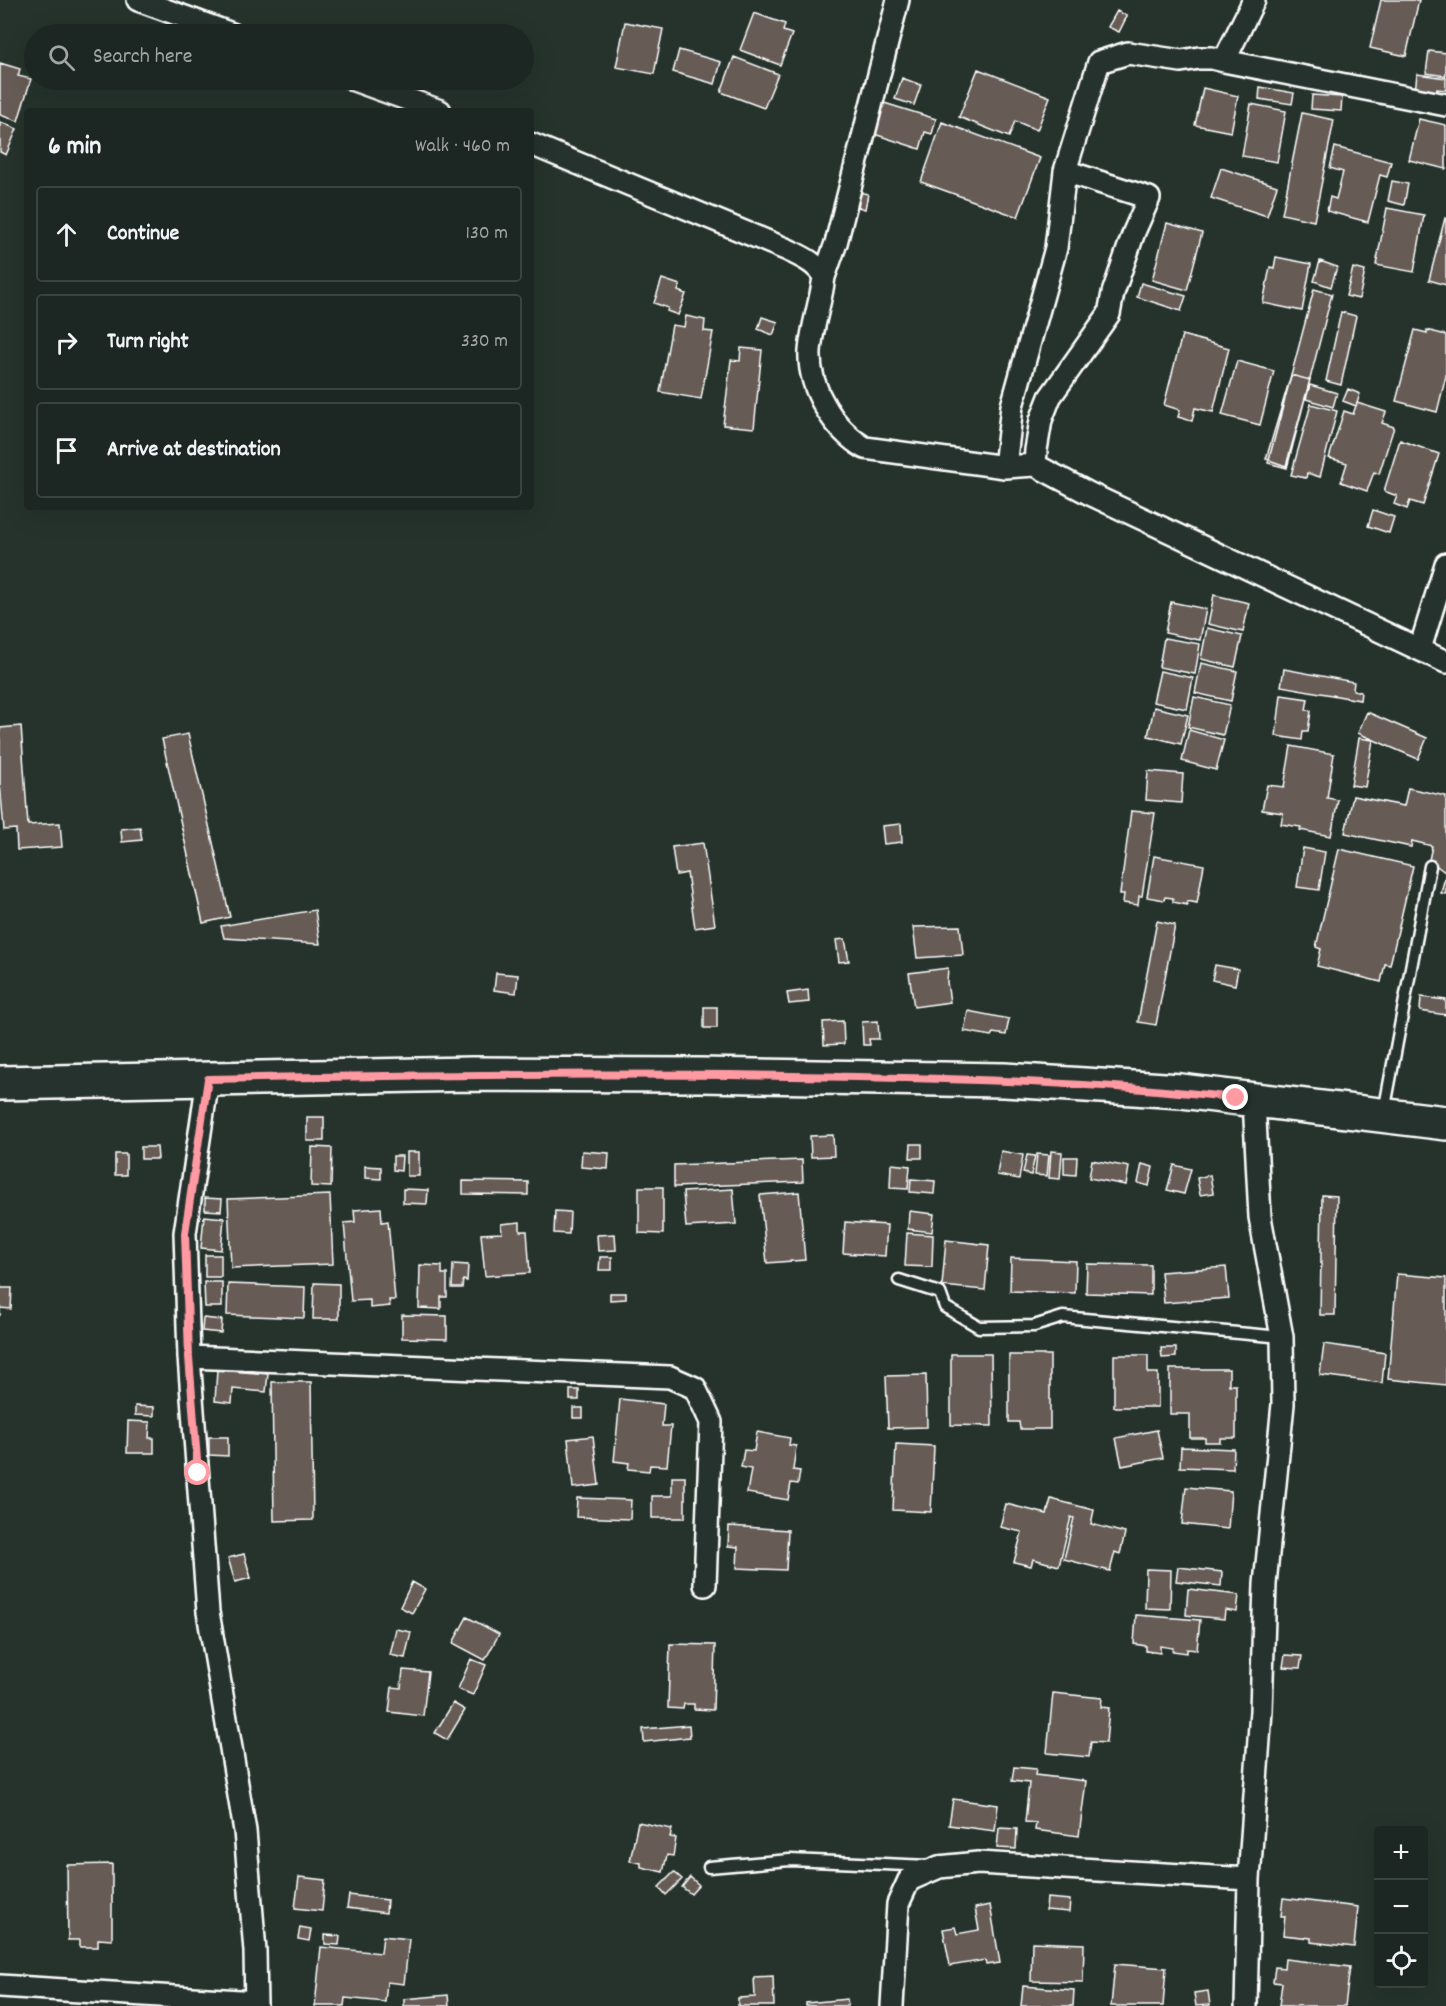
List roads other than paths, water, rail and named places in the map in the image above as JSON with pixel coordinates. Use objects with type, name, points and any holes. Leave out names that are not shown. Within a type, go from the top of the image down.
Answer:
[{"type":"main road","points":[[0,1083],[496,1074],[1004,1080],[1181,1091],[1446,1123]]},
{"type":"street","points":[[138,0],[204,24]]},
{"type":"street","points":[[898,0],[836,243],[824,277],[810,349],[810,366],[824,404],[840,429],[865,448],[1005,467],[1035,465],[1090,494],[1446,662]]},
{"type":"street","points":[[1224,61],[1254,0]]},
{"type":"street","points":[[1005,467],[1012,406],[1056,248],[1065,171],[1099,62],[1128,53],[1181,61],[1205,58],[1446,105]]},
{"type":"street","points":[[382,90],[432,108]]},
{"type":"street","points":[[534,145],[788,250],[821,270],[824,277]]},
{"type":"street","points":[[1035,465],[1041,420],[1050,397],[1109,314],[1113,293],[1149,198],[1065,171]]},
{"type":"street","points":[[1420,649],[1446,564]]},
{"type":"street","points":[[0,1986],[256,2004],[255,1951],[245,1832],[208,1612],[189,1357],[185,1233],[208,1079]]},
{"type":"street","points":[[1246,2006],[1249,1879],[1262,1711],[1265,1584],[1283,1404],[1282,1337],[1260,1218],[1254,1100]]},
{"type":"street","points":[[189,1357],[670,1377],[695,1388],[711,1422],[705,1585]]},
{"type":"street","points":[[892,2006],[898,1904],[909,1880],[939,1867],[978,1863],[1249,1879]]},
{"type":"lane","points":[[1384,1115],[1430,866]]},
{"type":"lane","points":[[899,1280],[940,1293],[945,1307],[979,1327],[1034,1326],[1063,1317],[1282,1337]]},
{"type":"lane","points":[[709,1867],[790,1860],[939,1867]]}]
